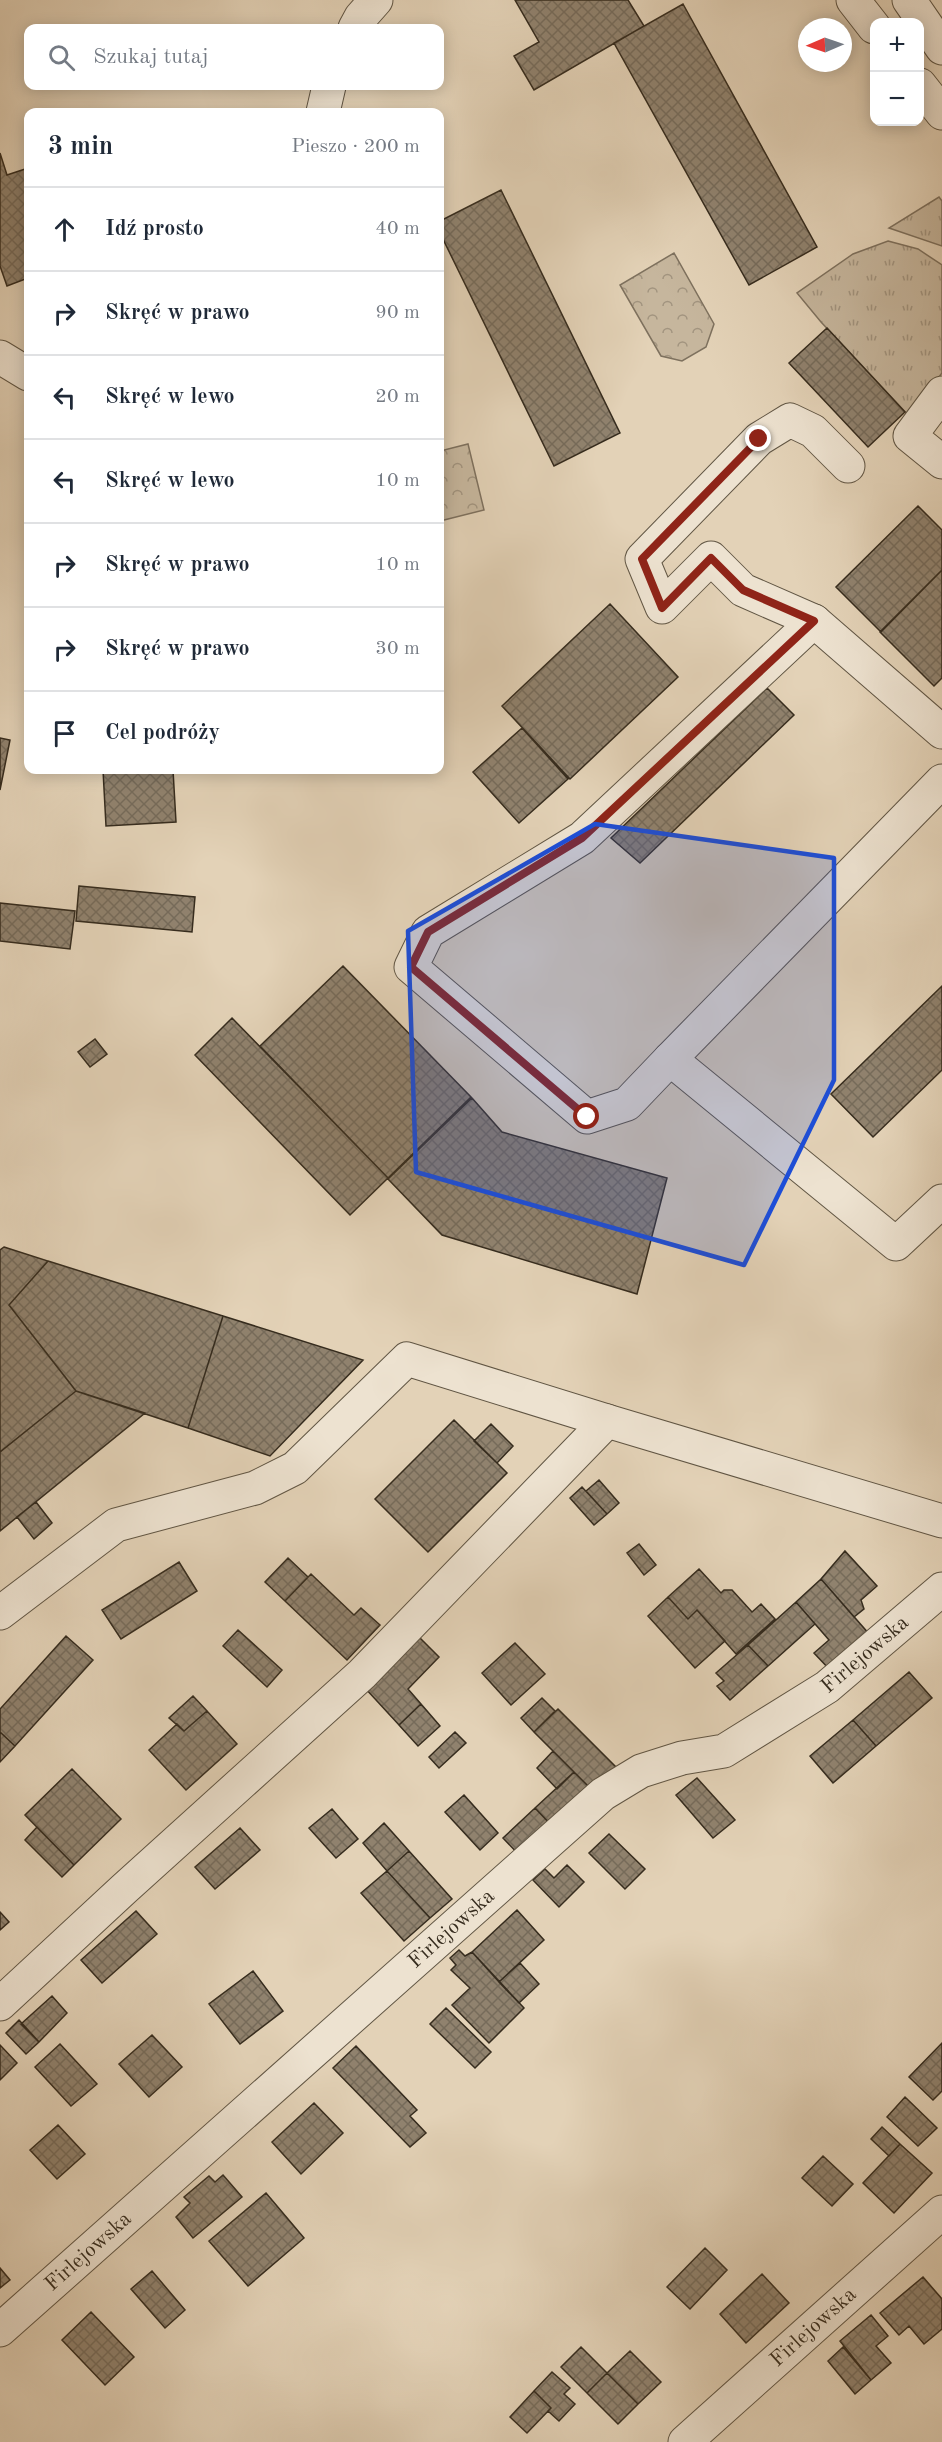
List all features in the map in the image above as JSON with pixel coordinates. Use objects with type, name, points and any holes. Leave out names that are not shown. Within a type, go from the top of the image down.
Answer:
[{"type":"street","points":[[357,24],[376,0]]},
{"type":"street","points":[[853,0],[870,22]]},
{"type":"street","points":[[909,0],[942,48]]},
{"type":"street","points":[[324,108],[328,90]]},
{"type":"street","points":[[924,90],[942,113]]},
{"type":"street","points":[[0,357],[24,372]]},
{"type":"street","points":[[942,393],[910,436],[942,462]]},
{"type":"street","points":[[848,466],[813,431],[790,420],[759,439],[642,559],[662,608],[711,558],[743,590],[814,621],[942,732]]},
{"type":"street","points":[[814,621],[582,838],[428,932],[411,967],[587,1117],[627,1104],[942,781]]},
{"type":"street","points":[[670,1059],[896,1244],[942,1201]]},
{"type":"street","points":[[0,1613],[116,1525],[255,1488],[295,1468],[407,1359],[942,1521]]},
{"type":"street","points":[[0,2004],[362,1674],[607,1421]]},
{"type":"street","name":"Firlejowska","points":[[0,2330],[603,1794],[641,1772],[682,1758],[724,1751],[827,1687],[942,1589]]},
{"type":"street","name":"Firlejowska","points":[[685,2442],[942,2212]]},
{"type":"highlighted area","points":[[595,824],[834,858],[834,1080],[744,1265],[416,1172],[408,931]]},
{"type":"green space","points":[[939,197],[942,201],[942,246],[889,228]]},
{"type":"green space","points":[[888,241],[918,249],[942,265],[942,373],[909,416],[797,293],[853,254]]},
{"type":"green space","points":[[674,253],[714,324],[706,347],[682,361],[661,356],[620,285]]},
{"type":"green space","points":[[468,444],[484,510],[444,520],[444,450]]},
{"type":"building","points":[[515,0],[628,0],[644,26],[534,90],[514,56],[539,42]]},
{"type":"building","points":[[683,4],[817,247],[749,285],[614,43]]},
{"type":"building","points":[[0,153],[7,175],[24,169],[24,280],[7,286],[0,266]]},
{"type":"building","points":[[501,190],[620,433],[554,466],[444,241],[444,219]]},
{"type":"building","points":[[827,328],[905,412],[868,447],[789,363]]},
{"type":"building","points":[[918,506],[942,530],[942,570],[881,632],[836,587]]},
{"type":"building","points":[[942,570],[942,678],[934,686],[880,632]]},
{"type":"building","points":[[610,604],[678,677],[570,779],[502,706]]},
{"type":"building","points":[[767,688],[794,715],[640,863],[611,838]]},
{"type":"building","points":[[522,728],[568,779],[519,823],[473,772]]},
{"type":"building","points":[[0,738],[10,740],[0,790]]},
{"type":"building","points":[[103,774],[173,774],[176,822],[106,826]]},
{"type":"building","points":[[79,886],[195,897],[192,932],[76,921]]},
{"type":"building","points":[[0,903],[75,911],[70,949],[0,941]]},
{"type":"building","points":[[343,966],[471,1097],[388,1178],[260,1046]]},
{"type":"building","points":[[942,986],[942,1070],[873,1137],[831,1094]]},
{"type":"building","points":[[232,1018],[388,1178],[350,1215],[195,1055]]},
{"type":"building","points":[[95,1039],[107,1054],[90,1067],[78,1052]]},
{"type":"building","points":[[472,1098],[502,1132],[667,1178],[637,1294],[442,1235],[388,1179]]},
{"type":"building","points":[[4,1247],[48,1261],[9,1305],[76,1391],[0,1452],[0,1250]]},
{"type":"building","points":[[48,1261],[223,1316],[188,1428],[76,1391],[9,1305]]},
{"type":"building","points":[[223,1316],[363,1360],[270,1456],[188,1428]]},
{"type":"building","points":[[76,1391],[145,1413],[0,1531],[0,1452]]},
{"type":"building","points":[[454,1420],[507,1473],[428,1552],[375,1499]]},
{"type":"building","points":[[491,1424],[513,1446],[497,1463],[474,1441]]},
{"type":"building","points":[[599,1480],[619,1503],[607,1514],[586,1491]]},
{"type":"building","points":[[582,1487],[607,1514],[594,1525],[570,1498]]},
{"type":"building","points":[[36,1502],[52,1523],[34,1539],[17,1517]]},
{"type":"building","points":[[639,1544],[656,1565],[644,1575],[627,1553]]},
{"type":"building","points":[[845,1551],[877,1586],[861,1600],[864,1609],[854,1617],[821,1579]]},
{"type":"building","points":[[288,1558],[308,1577],[285,1601],[265,1582]]},
{"type":"building","points":[[179,1562],[197,1591],[121,1639],[102,1610]]},
{"type":"building","points":[[699,1569],[721,1593],[724,1590],[732,1590],[752,1612],[761,1604],[775,1619],[736,1654],[697,1610],[688,1619],[668,1597]]},
{"type":"building","points":[[311,1574],[354,1615],[361,1608],[380,1625],[347,1660],[285,1601]]},
{"type":"building","points":[[821,1579],[870,1635],[830,1670],[814,1653],[829,1640],[796,1602]]},
{"type":"building","points":[[668,1597],[688,1619],[697,1610],[725,1641],[695,1668],[648,1616]]},
{"type":"building","points":[[796,1602],[815,1624],[768,1666],[748,1645]]},
{"type":"building","points":[[238,1630],[282,1670],[267,1687],[223,1646]]},
{"type":"building","points":[[417,1635],[439,1657],[408,1689],[421,1704],[399,1725],[365,1688]]},
{"type":"building","points":[[66,1636],[93,1660],[15,1746],[0,1732],[0,1709]]},
{"type":"building","points":[[515,1643],[545,1674],[511,1705],[482,1673]]},
{"type":"building","points":[[748,1645],[768,1666],[730,1700],[717,1686],[724,1681],[716,1673]]},
{"type":"building","points":[[909,1672],[932,1698],[876,1746],[853,1720]]},
{"type":"building","points":[[193,1696],[207,1711],[184,1731],[169,1718]]},
{"type":"building","points":[[542,1698],[555,1711],[534,1732],[521,1718]]},
{"type":"building","points":[[421,1704],[440,1726],[418,1746],[399,1725]]},
{"type":"building","points":[[558,1709],[616,1767],[592,1790],[534,1732]]},
{"type":"building","points":[[207,1711],[237,1744],[186,1790],[149,1750],[177,1724],[184,1731]]},
{"type":"building","points":[[853,1720],[876,1746],[833,1783],[810,1756]]},
{"type":"building","points":[[0,1732],[15,1746],[0,1762]]},
{"type":"building","points":[[455,1732],[466,1743],[439,1768],[429,1757]]},
{"type":"building","points":[[553,1751],[574,1772],[557,1789],[537,1768]]},
{"type":"building","points":[[72,1769],[121,1819],[74,1865],[25,1815]]},
{"type":"building","points":[[574,1772],[592,1790],[553,1827],[535,1808]]},
{"type":"building","points":[[697,1778],[735,1820],[713,1838],[676,1795]]},
{"type":"building","points":[[464,1795],[498,1833],[480,1850],[445,1812]]},
{"type":"building","points":[[535,1808],[553,1827],[521,1857],[503,1838]]},
{"type":"building","points":[[332,1809],[358,1839],[336,1858],[309,1828]]},
{"type":"building","points":[[384,1823],[409,1851],[387,1871],[363,1843]]},
{"type":"building","points":[[37,1827],[74,1865],[62,1877],[25,1840]]},
{"type":"building","points":[[240,1828],[260,1850],[215,1889],[195,1867]]},
{"type":"building","points":[[609,1834],[645,1869],[625,1889],[589,1853]]},
{"type":"building","points":[[409,1851],[452,1899],[430,1918],[387,1871]]},
{"type":"building","points":[[567,1865],[584,1882],[559,1907],[533,1880],[545,1869],[554,1878]]},
{"type":"building","points":[[387,1871],[430,1918],[404,1941],[361,1893]]},
{"type":"building","points":[[517,1910],[544,1940],[499,1982],[472,1952]]},
{"type":"building","points":[[136,1911],[157,1934],[102,1983],[81,1960]]},
{"type":"building","points":[[0,1912],[9,1922],[0,1930]]},
{"type":"building","points":[[459,1950],[465,1956],[472,1952],[524,2008],[489,2043],[452,2005],[470,1988],[451,1970],[456,1965],[450,1958]]},
{"type":"building","points":[[520,1963],[539,1984],[519,2003],[499,1982]]},
{"type":"building","points":[[253,1971],[283,2011],[240,2044],[209,2004]]},
{"type":"building","points":[[52,1996],[67,2013],[39,2042],[21,2024]]},
{"type":"building","points":[[446,2008],[491,2052],[475,2068],[430,2024]]},
{"type":"building","points":[[19,2020],[39,2042],[26,2054],[6,2033]]},
{"type":"building","points":[[152,2035],[182,2067],[149,2097],[119,2064]]},
{"type":"building","points":[[942,2043],[942,2091],[933,2100],[909,2077]]},
{"type":"building","points":[[60,2044],[97,2084],[71,2106],[35,2067]]},
{"type":"building","points":[[0,2045],[17,2063],[0,2080]]},
{"type":"building","points":[[356,2046],[417,2110],[410,2116],[426,2133],[410,2147],[333,2068]]},
{"type":"building","points":[[905,2097],[937,2128],[918,2146],[887,2117]]},
{"type":"building","points":[[314,2103],[343,2133],[301,2174],[272,2142]]},
{"type":"building","points":[[58,2125],[85,2154],[57,2179],[30,2150]]},
{"type":"building","points":[[882,2127],[900,2144],[889,2156],[871,2139]]},
{"type":"building","points":[[900,2144],[932,2173],[894,2213],[863,2183]]},
{"type":"building","points":[[823,2156],[853,2184],[832,2206],[802,2178]]},
{"type":"building","points":[[223,2175],[242,2197],[193,2238],[176,2217],[190,2203],[184,2197],[209,2176],[215,2182]]},
{"type":"building","points":[[266,2193],[304,2238],[248,2286],[209,2241]]},
{"type":"building","points":[[705,2248],[727,2270],[690,2309],[667,2287]]},
{"type":"building","points":[[0,2268],[10,2280],[0,2288]]},
{"type":"building","points":[[152,2271],[185,2310],[165,2328],[131,2289]]},
{"type":"building","points":[[762,2274],[789,2303],[746,2343],[720,2314]]},
{"type":"building","points":[[923,2277],[942,2299],[942,2329],[924,2344],[909,2326],[899,2335],[880,2313]]},
{"type":"building","points":[[91,2312],[134,2357],[105,2385],[62,2340]]},
{"type":"building","points":[[871,2315],[888,2336],[876,2346],[891,2363],[871,2380],[840,2341]]},
{"type":"building","points":[[581,2347],[607,2373],[587,2393],[561,2367]]},
{"type":"building","points":[[843,2347],[871,2380],[855,2394],[828,2361]]},
{"type":"building","points":[[630,2351],[661,2382],[638,2404],[607,2373]]},
{"type":"building","points":[[552,2372],[570,2388],[564,2394],[575,2404],[559,2421],[548,2411],[551,2408],[534,2391]]},
{"type":"building","points":[[607,2373],[638,2404],[618,2424],[587,2393]]},
{"type":"building","points":[[534,2391],[551,2408],[527,2433],[510,2417]]},
{"type":"route","points":[[587,1117],[411,967],[428,932],[582,838],[814,621],[743,590],[711,558],[662,608],[642,559],[759,439]]}]
